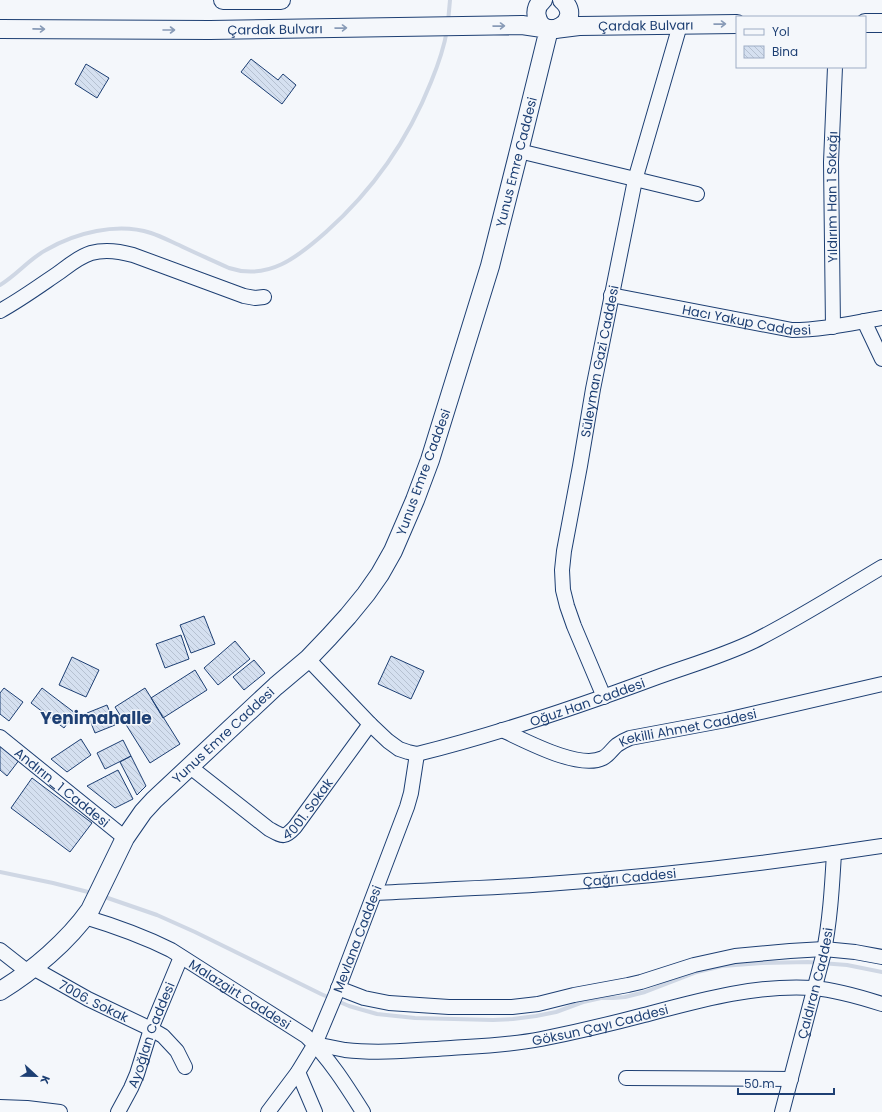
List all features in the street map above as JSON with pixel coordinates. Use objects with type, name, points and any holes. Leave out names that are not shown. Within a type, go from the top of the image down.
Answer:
[{"type":"main road","points":[[223,0],[281,0]]},
{"type":"main road","points":[[543,0],[537,7],[536,16],[541,24],[552,29],[564,25],[568,16],[567,6],[562,0]]},
{"type":"main road","points":[[866,23],[882,23]]},
{"type":"main road","name":"Çardak Bulvarı","points":[[0,29],[210,30],[522,25],[552,29],[579,26],[736,24]]},
{"type":"main road","name":"Yunus Emre Caddesi","points":[[0,991],[30,970],[51,952],[88,913],[125,838],[150,804],[189,766],[308,658],[348,616],[380,574],[393,551],[415,500],[439,432],[483,288],[552,29]]},
{"type":"street","name":"Süleyman Gazi Caddesi","points":[[604,697],[567,606],[563,590],[562,570],[564,551],[611,295],[636,180],[680,25]]},
{"type":"street","name":"Yıldırım Han 1 Sokağı","points":[[833,327],[831,162],[835,68]]},
{"type":"street","points":[[519,151],[697,194]]},
{"type":"street","points":[[0,311],[34,290],[80,258],[90,253],[104,250],[118,251],[133,255],[244,296],[255,298],[264,297]]},
{"type":"street","name":"Hacı Yakup Caddesi","points":[[611,295],[792,330],[833,327],[882,318]]},
{"type":"street","points":[[864,321],[882,359]]},
{"type":"street","name":"Oğuz Han Caddesi","points":[[417,754],[502,730],[604,697],[727,652],[753,641],[800,616],[882,566]]},
{"type":"street","points":[[308,658],[388,741],[399,749],[417,754]]},
{"type":"street","name":"Kekilli Ahmet Caddesi","points":[[502,730],[565,757],[579,760],[597,760],[604,758],[622,742],[630,738],[726,720],[882,684]]},
{"type":"street","name":"4001. Sokak","points":[[189,766],[269,829],[278,834],[288,834],[295,827],[370,724]]},
{"type":"street","name":"Andırın_1 Caddesi","points":[[0,737],[125,838]]},
{"type":"street","name":"Mevlana Caddesi","points":[[268,1112],[298,1072],[322,1029],[407,807],[417,754]]},
{"type":"street","name":"Çağrı Caddesi","points":[[374,893],[547,884],[639,876],[882,846]]},
{"type":"street","name":"Çaldıran Caddesi","points":[[782,1112],[824,953],[830,910],[834,853]]},
{"type":"street","name":"Malazgirt Caddesi","points":[[88,913],[151,940],[181,957],[306,1036],[332,1063],[363,1112]]},
{"type":"street","name":"7006. Sokak","points":[[0,950],[30,970],[151,1028],[172,1044],[185,1067]]},
{"type":"street","points":[[337,991],[389,1003],[449,1007],[512,1007],[525,1006],[641,982],[677,970],[735,956],[760,953],[855,952],[882,957]]},
{"type":"street","name":"Ayoğlan Caddesi","points":[[118,1112],[137,1074],[151,1028],[181,957]]},
{"type":"street","name":"Göksun Çayı Caddesi","points":[[315,1044],[345,1050],[399,1051],[499,1045],[540,1039],[723,995],[768,989],[789,988],[816,983],[882,1004]]},
{"type":"street","points":[[298,1072],[315,1112]]},
{"type":"street","points":[[626,1078],[791,1079]]},
{"type":"street","points":[[0,1107],[28,1108],[60,1112]]},
{"type":"building","points":[[251,59],[278,80],[283,74],[296,85],[282,104],[241,72]]},
{"type":"building","points":[[86,64],[109,78],[97,98],[75,84]]},
{"type":"building","points":[[204,616],[215,644],[191,653],[180,625]]},
{"type":"building","points":[[181,635],[189,659],[165,668],[156,644]]},
{"type":"building","points":[[235,641],[250,659],[218,685],[204,668]]},
{"type":"building","points":[[391,656],[424,671],[411,699],[378,684]]},
{"type":"building","points":[[72,657],[99,670],[86,697],[59,685]]},
{"type":"building","points":[[254,660],[265,673],[244,690],[233,677]]},
{"type":"building","points":[[195,670],[207,690],[163,718],[151,698]]},
{"type":"building","points":[[4,688],[23,702],[9,721],[0,714],[0,693]]},
{"type":"building","points":[[42,688],[75,713],[64,728],[31,703]]},
{"type":"building","points":[[145,688],[180,744],[150,763],[115,707]]},
{"type":"building","points":[[107,705],[115,725],[95,733],[87,713]]},
{"type":"building","points":[[81,739],[91,755],[67,772],[51,759]]},
{"type":"building","points":[[123,740],[131,756],[105,769],[97,753]]},
{"type":"building","points":[[0,744],[20,759],[7,776],[0,770]]},
{"type":"building","points":[[131,756],[146,786],[137,795],[120,762]]},
{"type":"building","points":[[118,770],[133,799],[115,808],[87,786]]},
{"type":"building","points":[[32,778],[92,823],[70,852],[11,808]]},
{"type":"waterway","points":[[448,22],[450,0]]},
{"type":"waterway","points":[[0,285],[12,277],[28,262],[57,244],[83,234],[110,229],[138,230],[151,233],[229,268],[243,271],[269,269],[293,258],[326,232],[359,199],[400,144],[422,103],[431,82],[447,30]]},
{"type":"waterway","points":[[0,872],[92,893]]},
{"type":"waterway","points":[[102,896],[157,915],[349,1006],[377,1014],[415,1018],[493,1020],[536,1016],[556,1012],[583,1002],[601,998],[625,997],[645,992],[697,972],[722,966],[808,962],[847,965],[882,972]]},
{"type":"district","name":"Yenimahalle","points":[[96,718]]}]
